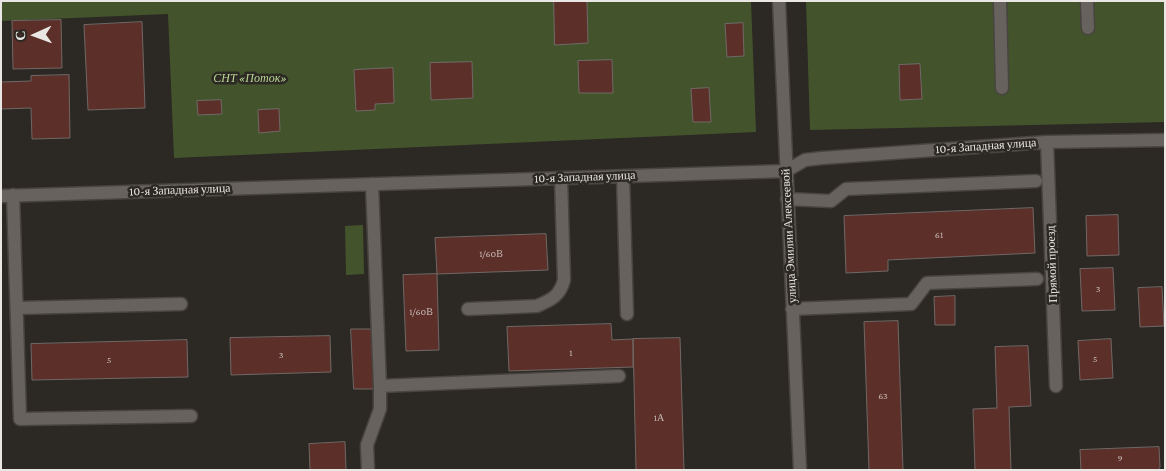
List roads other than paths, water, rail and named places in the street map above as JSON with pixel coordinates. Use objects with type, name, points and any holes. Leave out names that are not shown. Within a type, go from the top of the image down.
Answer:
[{"type":"street","name":"улица Эмилии Алексеевой","points":[[779,1],[800,470]]},
{"type":"street","points":[[1000,1],[1002,88]]},
{"type":"street","points":[[1087,1],[1088,28]]},
{"type":"street","name":"10-я Западная улица","points":[[7,195],[786,171],[806,160],[822,158],[1047,142],[1165,140]]},
{"type":"street","name":"Прямой проезд","points":[[1047,142],[1056,386]]},
{"type":"street","points":[[622,176],[627,314]]},
{"type":"street","points":[[468,308],[537,306],[562,290],[564,280],[561,178]]},
{"type":"street","points":[[787,199],[831,201],[846,189],[1036,181]]},
{"type":"street","points":[[368,470],[367,445],[380,409],[372,184]]},
{"type":"street","points":[[7,195],[17,308],[20,419],[191,416]]},
{"type":"street","points":[[792,309],[911,304],[927,284],[1037,279]]},
{"type":"street","points":[[17,308],[181,304]]},
{"type":"street","points":[[380,386],[619,376]]},
{"type":"park label","name":"СНТ «Поток»","points":[[250,78]]}]
